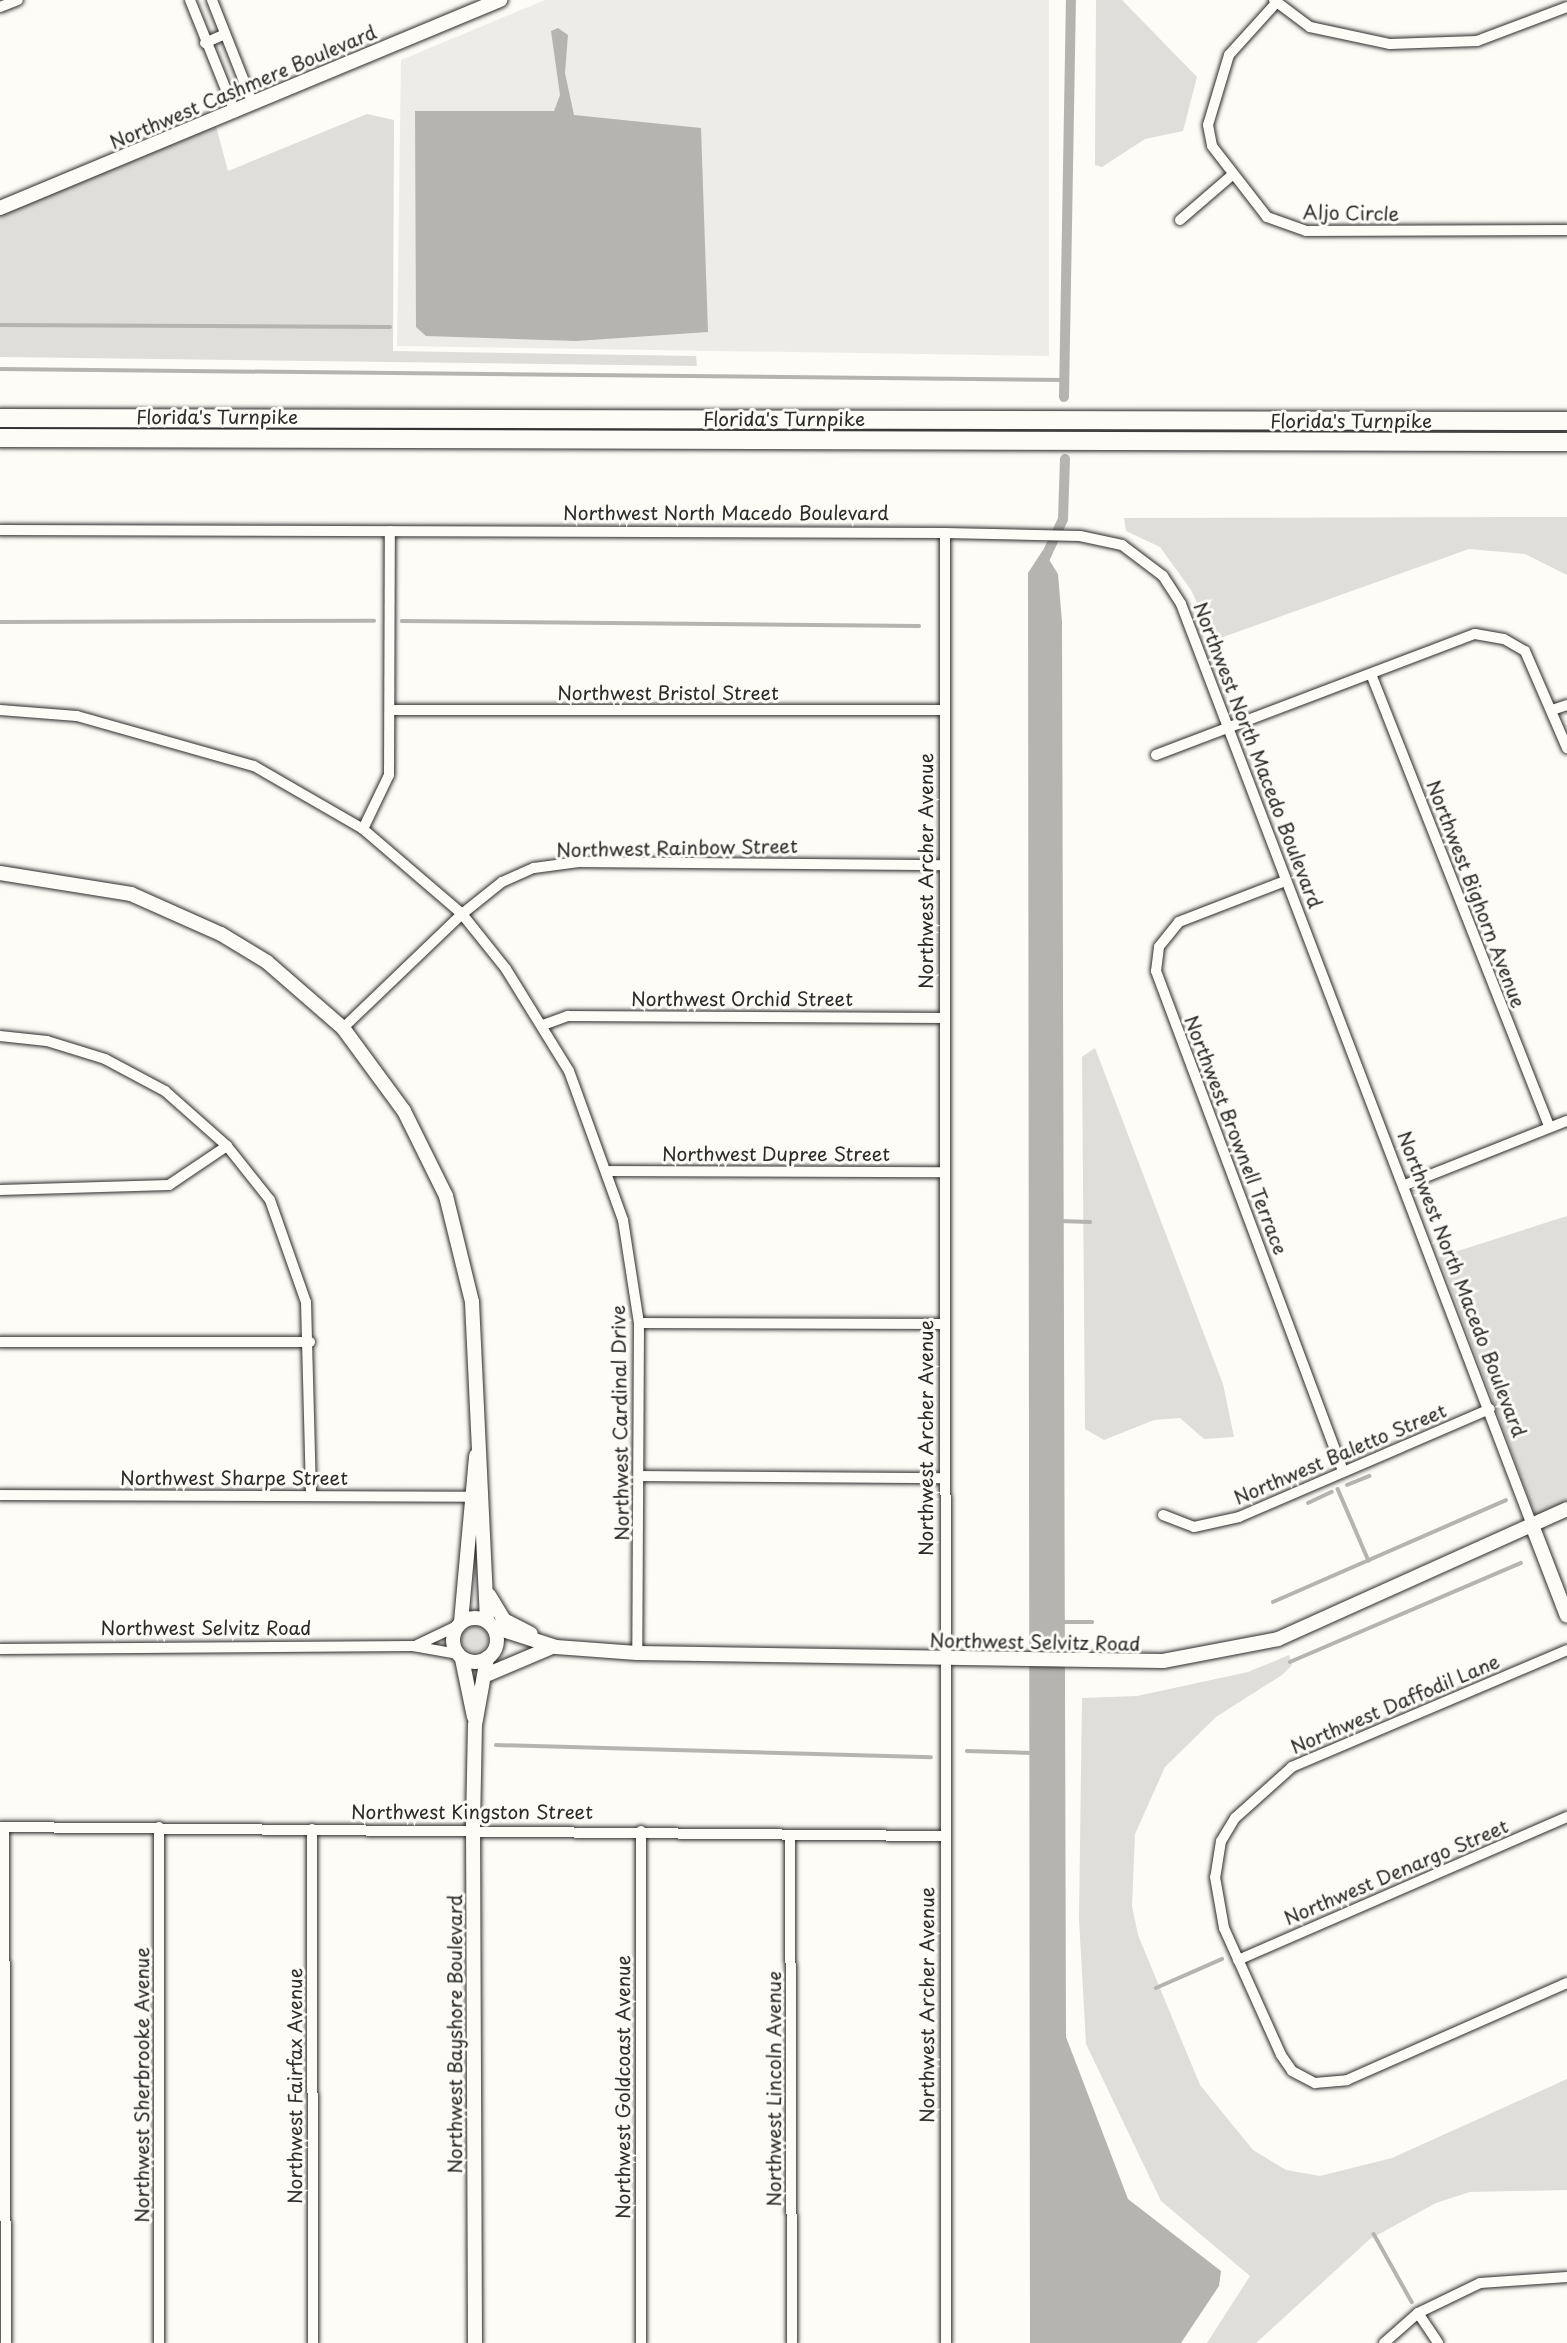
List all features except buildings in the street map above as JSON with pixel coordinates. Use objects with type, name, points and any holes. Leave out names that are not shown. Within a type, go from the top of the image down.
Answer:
[{"type":"highway","name":"Florida's Turnpike","points":[[0,418],[1567,421]]},
{"type":"highway","name":"Florida's Turnpike","points":[[0,438],[1567,442]]},
{"type":"main road","name":"Northwest Cashmere Boulevard","points":[[0,208],[500,0]]},
{"type":"main road","points":[[0,873],[82,881],[179,913],[267,962],[343,1028],[429,1154],[460,1241],[476,1347],[477,1455],[490,1624],[459,1624],[469,1497],[477,1455]]},
{"type":"main road","name":"Northwest Selvitz Road","points":[[460,1656],[489,1657],[552,1647],[637,1653],[1072,1664],[1163,1661],[1278,1639],[1567,1508]]},
{"type":"main road","name":"Northwest North Macedo Boulevard","points":[[1532,1525],[1567,1616]]},
{"type":"main road","points":[[486,1591],[504,1620],[552,1647]]},
{"type":"main road","name":"Northwest Bayshore Boulevard","points":[[459,1624],[460,1656],[475,1725]]},
{"type":"main road","name":"Northwest Selvitz Road","points":[[490,1624],[552,1647]]},
{"type":"main road","name":"Northwest Bayshore Boulevard","points":[[475,2343],[475,1725],[489,1657],[490,1624]]},
{"type":"main road","points":[[486,1675],[552,1647]]},
{"type":"street","points":[[0,7],[18,0]]},
{"type":"street","points":[[190,0],[205,43],[235,112]]},
{"type":"street","points":[[212,0],[253,104]]},
{"type":"street","points":[[1275,1],[1310,27],[1390,44],[1478,41],[1567,7]]},
{"type":"street","name":"Aljo Circle","points":[[1275,1],[1219,75],[1208,125],[1212,146],[1231,176],[1267,217],[1306,231],[1567,230]]},
{"type":"street","points":[[205,43],[225,34]]},
{"type":"street","points":[[1180,220],[1231,176]]},
{"type":"street","name":"Northwest North Macedo Boulevard","points":[[0,530],[945,533],[1080,536],[1122,545],[1163,576],[1181,604],[1285,881],[1405,1185],[1532,1525]]},
{"type":"street","points":[[363,829],[389,775],[392,710],[390,531]]},
{"type":"street","name":"Northwest Archer Avenue","points":[[945,533],[943,1172],[946,2343]]},
{"type":"street","points":[[1156,755],[1475,634],[1504,639],[1525,651],[1567,748]]},
{"type":"street","name":"Northwest Bighorn Avenue","points":[[1371,674],[1549,1127]]},
{"type":"street","points":[[1552,710],[1567,705]]},
{"type":"street","name":"Northwest Cardinal Drive","points":[[0,710],[77,716],[156,733],[254,766],[363,829],[462,914],[542,1025],[609,1171],[639,1323],[641,1476],[637,1653]]},
{"type":"street","name":"Northwest Bristol Street","points":[[392,710],[944,710]]},
{"type":"street","name":"Northwest Rainbow Street","points":[[343,1028],[462,914],[502,882],[534,868],[579,862],[944,865]]},
{"type":"street","name":"Northwest Brownell Terrace","points":[[1285,881],[1180,922],[1163,939],[1156,971],[1343,1471]]},
{"type":"street","name":"Northwest Orchid Street","points":[[542,1025],[568,1016],[943,1018]]},
{"type":"street","points":[[0,1036],[47,1041],[105,1059],[165,1091],[227,1146],[270,1200],[294,1258],[310,1342],[311,1495]]},
{"type":"street","points":[[1405,1185],[1567,1121]]},
{"type":"street","points":[[0,1190],[169,1185],[227,1146]]},
{"type":"street","name":"Northwest Dupree Street","points":[[609,1171],[943,1172]]},
{"type":"street","points":[[639,1323],[944,1324]]},
{"type":"street","points":[[0,1342],[310,1342]]},
{"type":"street","name":"Northwest Baletto Street","points":[[1163,1515],[1194,1527],[1216,1524],[1281,1503],[1343,1471],[1490,1409]]},
{"type":"street","points":[[641,1476],[944,1478]]},
{"type":"street","name":"Northwest Sharpe Street","points":[[0,1495],[469,1497]]},
{"type":"street","name":"Northwest Selvitz Road","points":[[413,1646],[459,1624]]},
{"type":"street","name":"Northwest Selvitz Road","points":[[0,1649],[413,1646],[460,1656]]},
{"type":"street","name":"Northwest Daffodil Lane","points":[[1567,1650],[1292,1767],[1235,1818],[1221,1841],[1215,1877],[1219,1912],[1286,2064],[1322,2084],[1347,2080],[1567,1983]]},
{"type":"street","name":"Northwest Denargo Street","points":[[1238,1960],[1567,1817]]},
{"type":"street","points":[[2,1827],[6,2343]]},
{"type":"street","name":"Northwest Kingston Street","points":[[2,1827],[474,1827],[944,1836]]},
{"type":"street","name":"Northwest Sherbrooke Avenue","points":[[159,1827],[159,2343]]},
{"type":"street","name":"Northwest Fairfax Avenue","points":[[312,1829],[313,2343]]},
{"type":"street","name":"Northwest Goldcoast Avenue","points":[[640,2343],[641,1831]]},
{"type":"street","name":"Northwest Lincoln Avenue","points":[[790,1835],[792,2343]]},
{"type":"street","points":[[1384,2343],[1418,2313],[1480,2283],[1567,2277]]},
{"type":"street","points":[[1418,2313],[1438,2343]]},
{"type":"shaded area","points":[[545,0],[1049,0],[1049,356],[397,346],[401,60]]},
{"type":"shaded area","points":[[1096,0],[1122,0],[1197,77],[1183,131],[1145,139],[1102,167],[1095,165]]},
{"type":"shaded area","points":[[558,28],[568,35],[565,73],[574,115],[701,128],[708,332],[576,341],[426,336],[416,327],[415,111],[554,111],[560,95],[551,31]]},
{"type":"shaded area","points":[[367,114],[394,120],[393,351],[696,356],[697,366],[0,357],[0,214],[216,126],[228,171]]},
{"type":"shaded area","points":[[1567,517],[1567,575],[1525,554],[1469,549],[1215,640],[1191,590],[1160,547],[1126,531],[1124,518]]},
{"type":"shaded area","points":[[1043,550],[1058,574],[1062,622],[1066,2037],[1128,2199],[1221,2271],[1219,2286],[1181,2343],[1030,2343],[1028,573]]},
{"type":"shaded area","points":[[1095,1048],[1223,1384],[1234,1437],[1204,1439],[1180,1418],[1154,1420],[1104,1440],[1085,1429],[1082,1057]]},
{"type":"shaded area","points":[[1567,1216],[1567,1502],[1536,1517],[1439,1257]]},
{"type":"shaded area","points":[[475,1626],[484,1630],[488,1639],[484,1648],[475,1652],[466,1648],[462,1639],[466,1630]]},
{"type":"shaded area","points":[[1289,1655],[1292,1665],[1282,1675],[1216,1717],[1165,1767],[1135,1834],[1132,1906],[1138,1935],[1200,2085],[1253,2150],[1286,2170],[1320,2176],[1392,2158],[1567,2079],[1567,2190],[1470,2192],[1436,2203],[1370,2239],[1256,2343],[1207,2343],[1250,2276],[1161,2201],[1086,2044],[1079,1919],[1082,1698],[1137,1696],[1248,1672]]},
{"type":"waterway","points":[[1064,397],[1071,0]]},
{"type":"waterway","points":[[0,325],[390,327]]},
{"type":"waterway","points":[[0,369],[1062,380]]},
{"type":"waterway","points":[[1041,567],[1063,519],[1065,459]]},
{"type":"waterway","points":[[0,622],[374,621]]},
{"type":"waterway","points":[[402,621],[919,626]]},
{"type":"waterway","points":[[1060,1221],[1090,1222]]},
{"type":"waterway","points":[[1347,1485],[1369,1476]]},
{"type":"waterway","points":[[1338,1489],[1369,1561]]},
{"type":"waterway","points":[[1308,1503],[1332,1492]]},
{"type":"waterway","points":[[1273,1602],[1506,1500]]},
{"type":"waterway","points":[[1290,1662],[1521,1563]]},
{"type":"waterway","points":[[1065,1622],[1092,1622]]},
{"type":"waterway","points":[[496,1745],[931,1757]]},
{"type":"waterway","points":[[967,1751],[1032,1753]]},
{"type":"waterway","points":[[1156,1988],[1222,1959]]},
{"type":"waterway","points":[[1374,2234],[1412,2302]]}]
